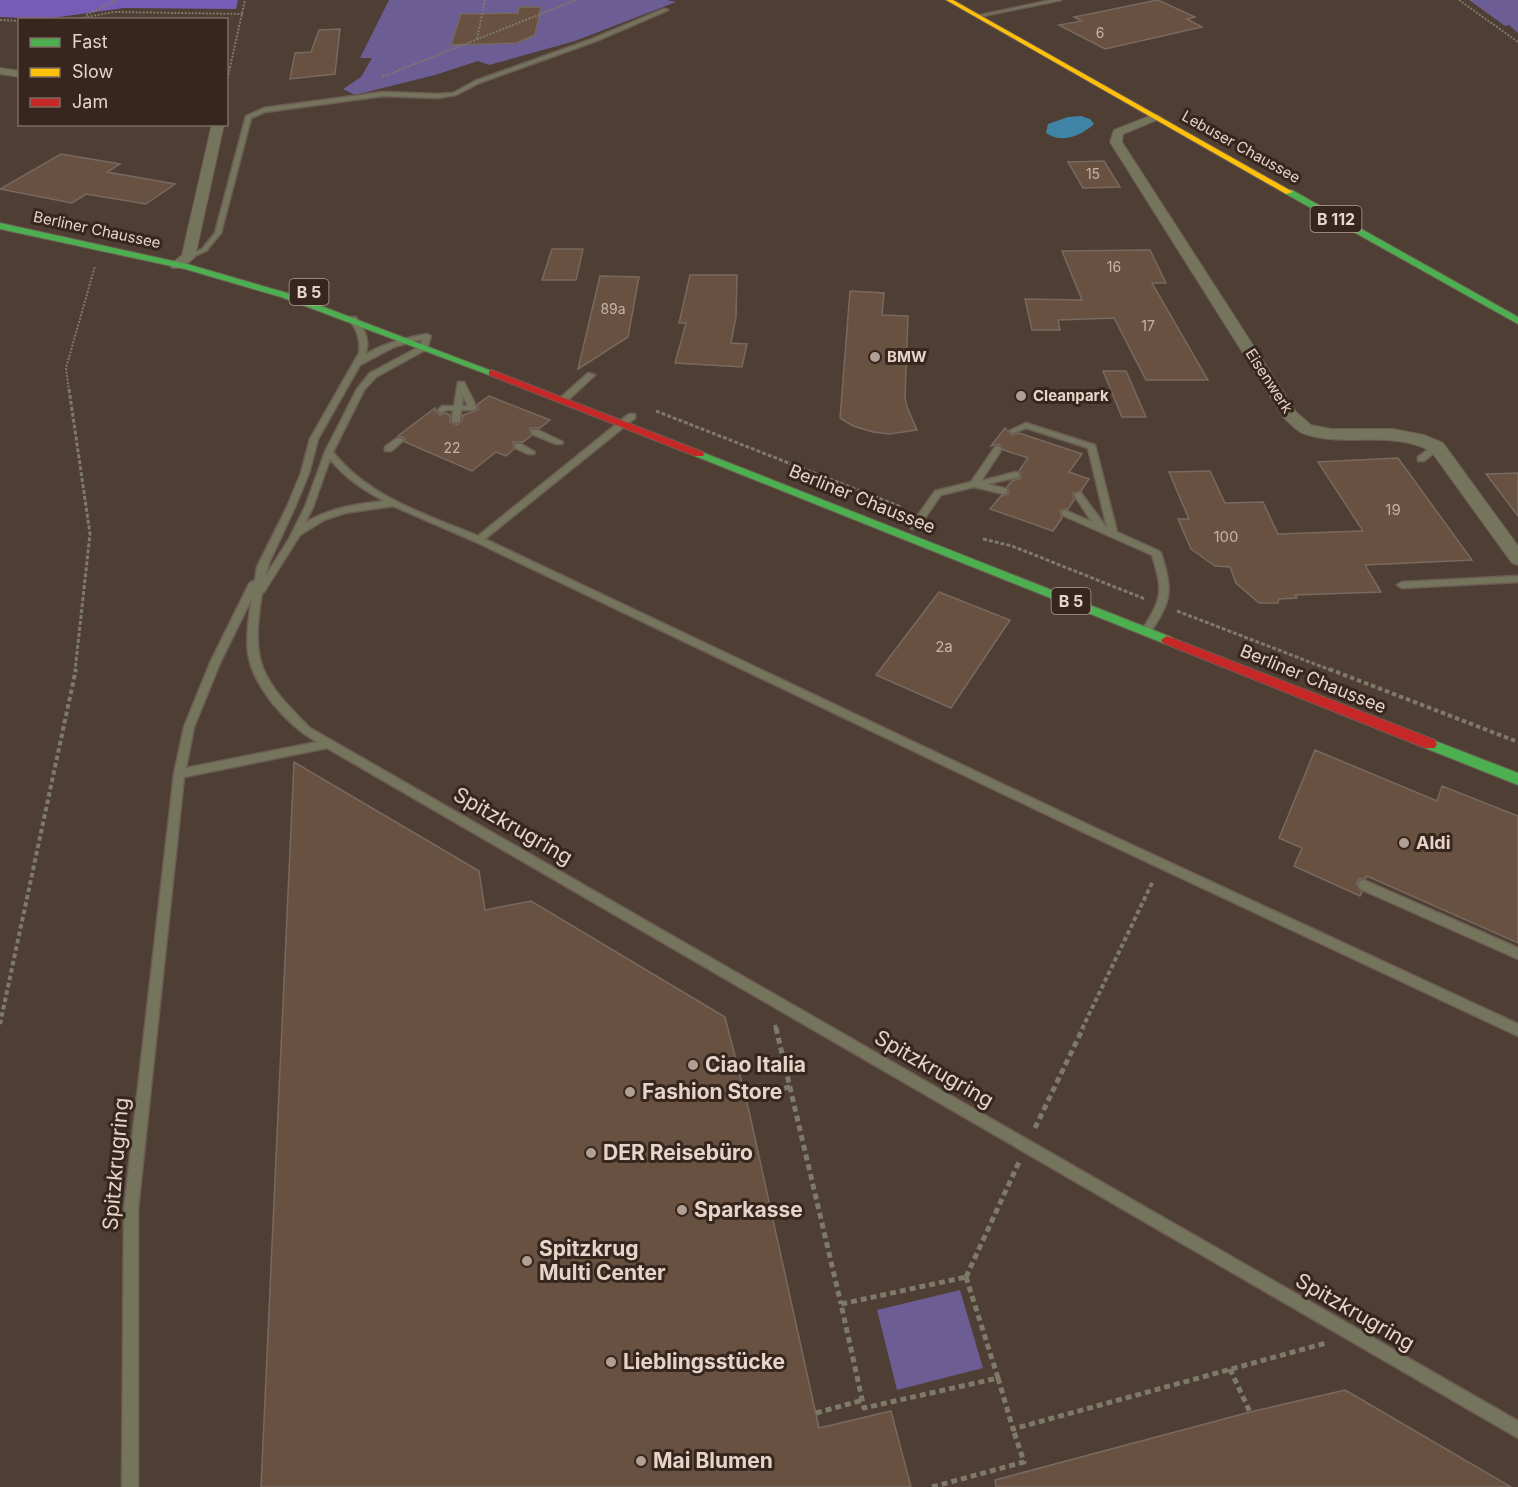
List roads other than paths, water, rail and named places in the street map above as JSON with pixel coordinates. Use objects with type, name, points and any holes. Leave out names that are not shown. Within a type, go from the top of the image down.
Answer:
[{"type":"main road","name":"Lebuser Chaussee","points":[[949,0],[1518,321]]},
{"type":"main road","name":"Berliner Chaussee","points":[[0,226],[296,287],[425,341],[1150,626],[1264,663]]},
{"type":"main road","name":"Berliner Chaussee","points":[[184,263],[284,295],[406,340],[425,341]]},
{"type":"main road","name":"Berliner Chaussee","points":[[628,420],[914,527],[1518,779]]},
{"type":"street","points":[[0,71],[18,74]]},
{"type":"street","name":"Eisenwerk","points":[[1155,117],[1118,132],[1116,142],[1290,415],[1306,429],[1331,434],[1393,434],[1418,438],[1437,447]]},
{"type":"street","points":[[184,263],[218,126]]},
{"type":"street","points":[[1437,447],[1518,559]]},
{"type":"lane","points":[[978,16],[1059,0]]},
{"type":"lane","points":[[184,263],[204,250],[218,233],[248,117],[264,110],[383,94],[436,96],[454,94],[477,82],[594,40],[666,10]]},
{"type":"lane","name":"Spitzkrugring","points":[[130,1487],[131,1209],[179,774],[189,728],[215,663],[291,507],[314,439],[355,367],[365,344],[362,331],[353,319]]},
{"type":"lane","name":"Spitzkrugring","points":[[355,367],[370,355],[406,340]]},
{"type":"lane","name":"Spitzkrugring","points":[[215,663],[293,539],[309,507],[329,452],[361,389],[373,375],[425,341]]},
{"type":"lane","points":[[567,396],[591,375]]},
{"type":"lane","points":[[441,411],[445,408],[457,408],[473,408],[461,384],[457,408],[456,421]]},
{"type":"lane","points":[[479,540],[628,420]]},
{"type":"lane","points":[[1013,431],[1026,425],[1092,447],[1113,534]]},
{"type":"lane","points":[[535,432],[559,442]]},
{"type":"lane","points":[[388,448],[400,440]]},
{"type":"lane","points":[[518,446],[531,452]]},
{"type":"lane","points":[[1421,459],[1437,447]]},
{"type":"lane","points":[[974,484],[998,448]]},
{"type":"lane","points":[[329,452],[338,466],[394,503],[479,540],[1518,1030]]},
{"type":"lane","points":[[914,527],[938,493],[1016,475]]},
{"type":"lane","points":[[974,484],[1004,491]]},
{"type":"lane","points":[[1078,495],[1102,530]]},
{"type":"lane","name":"Spitzkrugring","points":[[293,539],[310,523],[341,510],[394,503]]},
{"type":"lane","points":[[1065,513],[1156,553],[1165,583],[1163,606],[1150,626]]},
{"type":"lane","name":"Spitzkrugring","points":[[264,563],[251,624],[251,645],[260,678],[278,704],[306,731],[769,1000],[948,1099],[1518,1430]]},
{"type":"lane","points":[[1402,585],[1518,579]]},
{"type":"lane","points":[[179,774],[329,744]]},
{"type":"lane","points":[[1364,885],[1518,954]]},
{"type":"water","points":[[1081,116],[1090,119],[1094,124],[1077,135],[1058,138],[1046,133],[1048,124],[1068,117]]},
{"type":"place","name":"BMW","points":[[875,357]]},
{"type":"place","name":"Cleanpark","points":[[1021,396]]},
{"type":"place","name":"Aldi","points":[[1404,843]]},
{"type":"place","name":"Ciao Italia","points":[[693,1065]]},
{"type":"place","name":"Fashion Store","points":[[630,1092]]},
{"type":"place","name":"DER Reisebüro","points":[[591,1153]]},
{"type":"place","name":"Sparkasse","points":[[682,1210]]},
{"type":"place","name":"Spitzkrug Multi Center","points":[[527,1261]]},
{"type":"place","name":"Lieblingsstücke","points":[[611,1362]]},
{"type":"place","name":"Mai Blumen","points":[[641,1461]]}]
